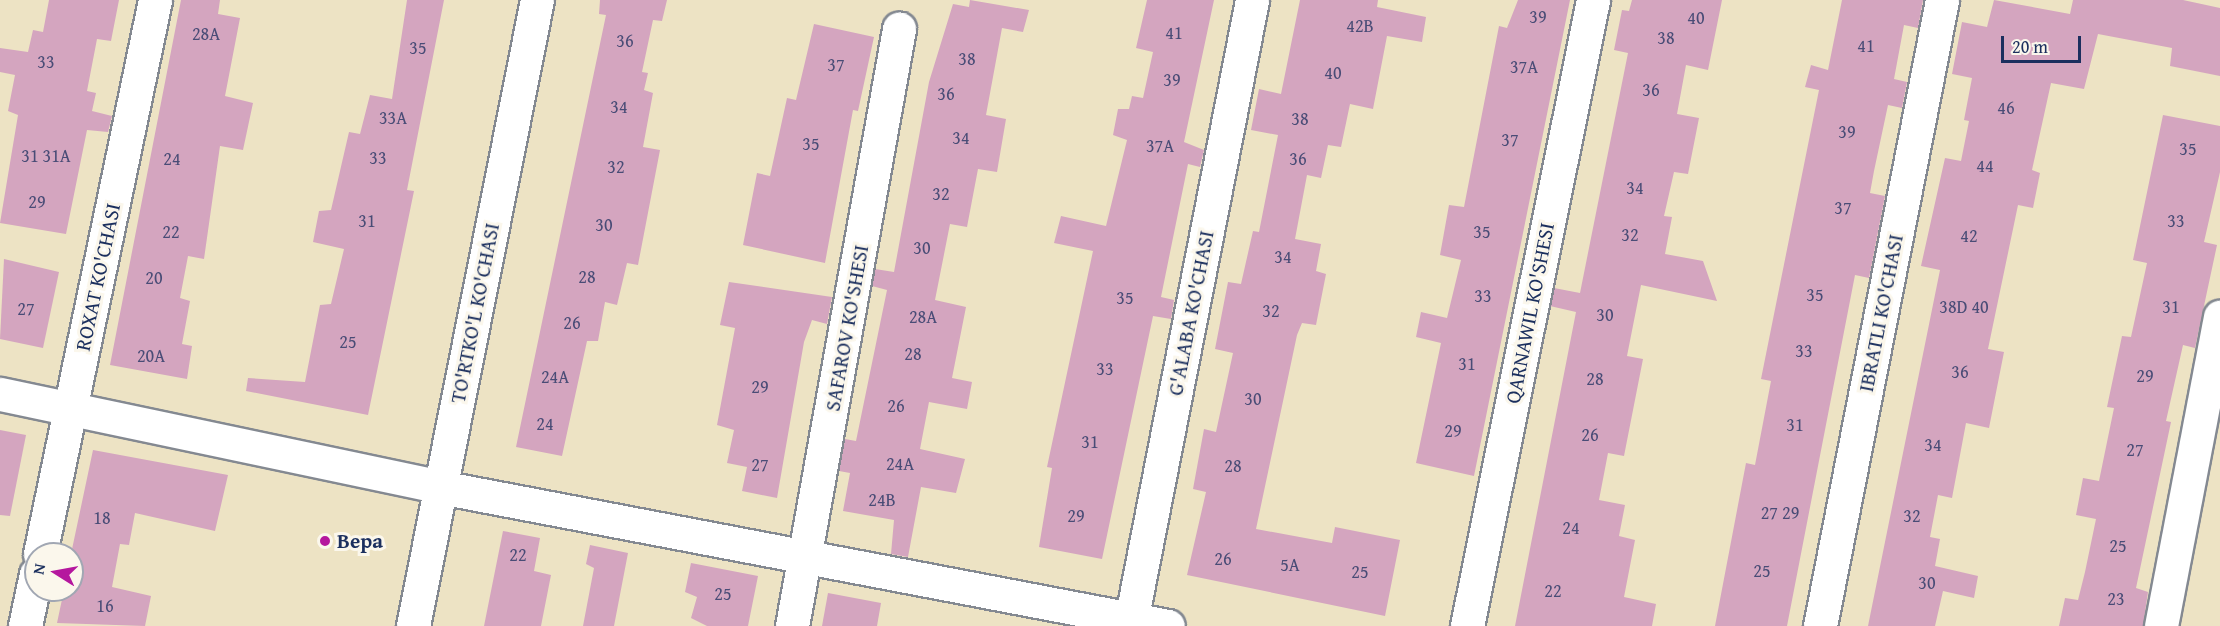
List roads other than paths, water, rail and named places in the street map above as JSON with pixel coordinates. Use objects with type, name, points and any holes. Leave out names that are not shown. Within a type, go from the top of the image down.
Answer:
[{"type":"street","name":"ROXAT KO'CHASI","points":[[43,542],[155,0]]},
{"type":"street","name":"TO'RTKO'L KO'CHASI","points":[[413,626],[537,0]]},
{"type":"street","name":"G'ALABA KO'CHASI","points":[[1130,622],[1252,0]]},
{"type":"street","name":"QARNAWIL KO'SHESI","points":[[1467,626],[1593,0]]},
{"type":"street","name":"IBRATLI KO'CHASI","points":[[1820,626],[1942,0]]},
{"type":"street","name":"SAFAROV KO'SHESI","points":[[792,626],[807,553],[899,29]]},
{"type":"street","points":[[2161,626],[2220,317]]},
{"type":"street","points":[[0,394],[440,486],[807,553],[1130,622],[1168,626]]},
{"type":"street","points":[[25,626],[30,602]]},
{"type":"place","name":"Вера","points":[[325,541]]}]
